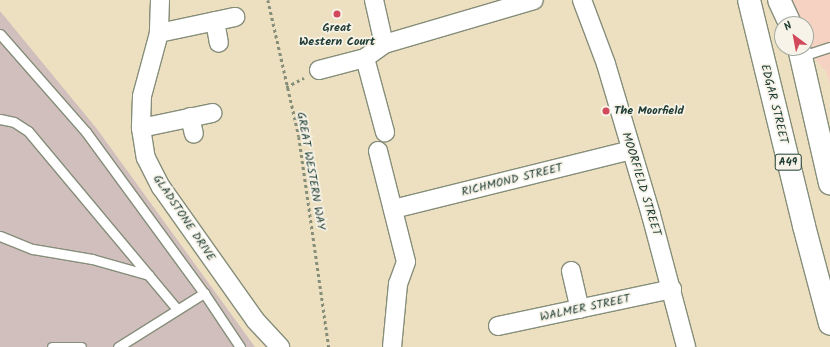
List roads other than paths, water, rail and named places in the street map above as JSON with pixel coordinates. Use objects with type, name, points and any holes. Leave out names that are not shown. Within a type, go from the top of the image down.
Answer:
[{"type":"highway","name":"EDGAR STREET","points":[[749,0],[804,226],[830,324]]},
{"type":"highway","points":[[779,0],[786,16]]},
{"type":"highway","points":[[801,56],[830,183]]},
{"type":"street","name":"GLADSTONE DRIVE","points":[[160,0],[159,33],[142,96],[141,128],[146,158],[161,187],[255,320],[280,347]]},
{"type":"street","points":[[374,0],[384,44]]},
{"type":"street","points":[[319,70],[364,58],[384,44],[534,0]]},
{"type":"street","name":"MOORFIELD STREET","points":[[582,0],[606,64],[672,289],[686,347]]},
{"type":"street","points":[[159,33],[235,17]]},
{"type":"street","points":[[215,22],[219,43]]},
{"type":"street","points":[[364,58],[385,132]]},
{"type":"street","points":[[141,128],[192,125],[212,113]]},
{"type":"street","name":"RICHMOND STREET","points":[[393,210],[630,150]]},
{"type":"street","points":[[378,151],[406,262],[398,284],[392,347]]},
{"type":"street","points":[[571,271],[580,308]]},
{"type":"street","name":"WALMER STREET","points":[[498,326],[672,289]]},
{"type":"lane","points":[[0,34],[86,132],[204,293],[240,347]]},
{"type":"lane","points":[[814,50],[830,48]]},
{"type":"lane","points":[[0,119],[14,122],[28,131],[177,309]]},
{"type":"lane","points":[[0,236],[33,249],[92,259],[149,275]]},
{"type":"lane","points":[[118,347],[204,293]]},
{"type":"lane","points":[[52,347],[81,347]]},
{"type":"place","name":"Great Western Court","points":[[337,14]]},
{"type":"place","name":"The Moorfield","points":[[606,111]]}]
